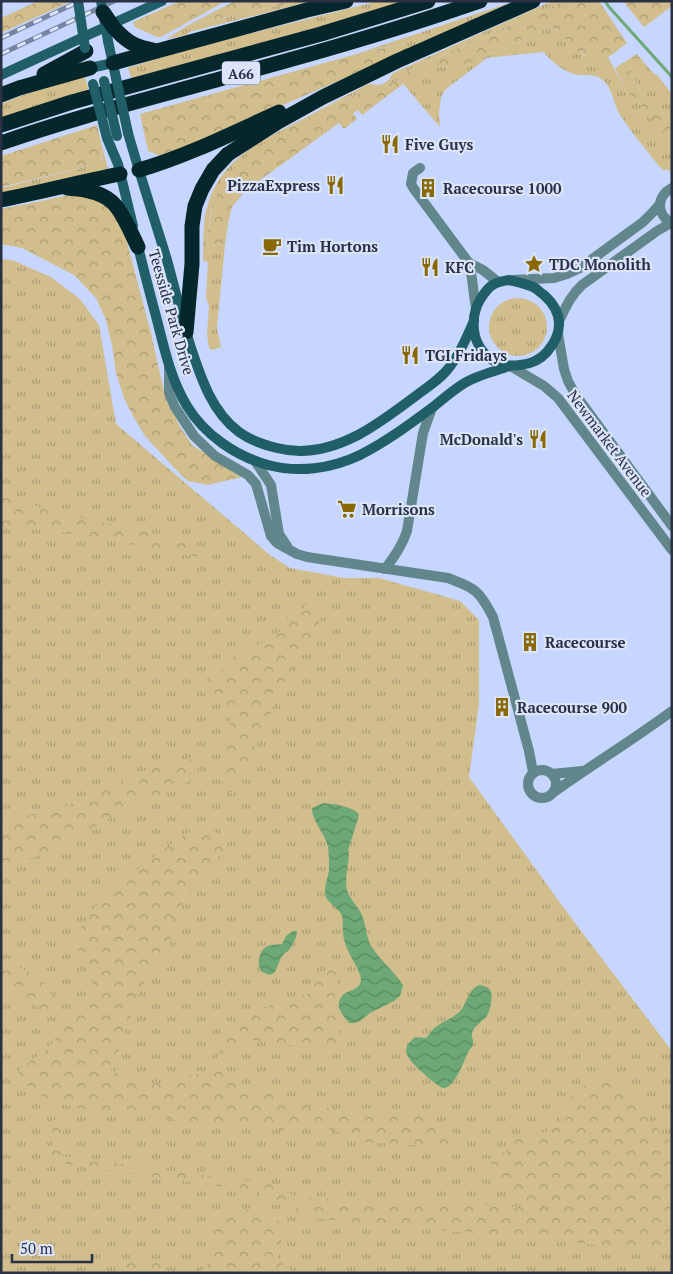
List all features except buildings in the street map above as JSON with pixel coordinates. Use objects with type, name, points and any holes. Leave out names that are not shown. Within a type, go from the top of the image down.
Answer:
[{"type":"highway","points":[[113,62],[346,1]]},
{"type":"highway","name":"A66","points":[[1,125],[72,102],[321,34],[428,1]]},
{"type":"highway","name":"A66","points":[[1,143],[76,118],[356,41],[480,1]]},
{"type":"highway","points":[[186,332],[192,264],[192,226],[196,206],[202,188],[213,170],[228,154],[278,122],[323,97],[397,61],[533,1]]},
{"type":"highway","points":[[102,6],[114,28],[115,38],[138,47],[156,50]]},
{"type":"highway","points":[[19,88],[85,50]]},
{"type":"highway","points":[[1,95],[90,68]]},
{"type":"highway","points":[[139,170],[208,144],[281,111],[323,97]]},
{"type":"highway","points":[[1,200],[61,188],[119,169]]},
{"type":"highway","points":[[61,188],[84,190],[99,194],[114,204],[138,247]]},
{"type":"street","points":[[78,1],[85,50],[90,68],[99,82]]},
{"type":"street","points":[[1,75],[162,1]]},
{"type":"street","name":"Teesside Park Drive","points":[[115,38],[113,62],[128,133],[167,260],[186,332],[200,375],[216,408],[240,432],[264,445],[281,449],[310,450],[337,444],[368,429],[439,378],[451,366],[464,345],[474,321]]},
{"type":"street","points":[[90,68],[113,62]]},
{"type":"street","points":[[99,82],[104,68],[113,62]]},
{"type":"street","name":"Teesside Park Drive","points":[[99,82],[138,247],[168,362],[186,405],[195,417],[223,444],[255,461],[280,468],[310,469],[329,466],[359,455],[391,437],[464,383],[510,367]]},
{"type":"street","points":[[420,168],[413,173],[411,179],[414,189],[469,263],[473,276],[476,308],[474,321],[475,338],[479,348],[486,356],[510,367],[530,364],[538,360],[551,347],[558,334],[560,321],[569,301],[582,284],[671,223],[664,218],[660,204],[663,194],[672,188]]},
{"type":"street","points":[[119,169],[139,170]]},
{"type":"street","points":[[476,308],[490,286],[498,282],[554,278],[580,268],[643,222],[660,204]]},
{"type":"street","points":[[469,263],[483,270],[498,282]]},
{"type":"street","points":[[509,280],[535,288],[550,301],[560,321]]},
{"type":"street","name":"Newmarket Avenue","points":[[558,334],[564,369],[575,394],[672,526]]},
{"type":"street","points":[[168,362],[169,393],[175,407],[194,436],[215,456],[248,476],[256,484],[271,536],[277,544],[307,557],[448,578],[467,585],[478,592],[492,617],[530,751],[533,772]]},
{"type":"street","name":"Newmarket Avenue","points":[[510,367],[544,386],[558,398],[672,550]]},
{"type":"street","points":[[385,569],[402,544],[407,531],[423,433],[432,408]]},
{"type":"street","points":[[255,461],[272,485],[279,534],[289,549]]},
{"type":"street","points":[[554,792],[556,786],[552,774],[543,770],[533,772],[528,782],[528,788],[531,793],[541,798],[549,796],[672,712]]},
{"type":"street","points":[[552,774],[583,771]]},
{"type":"green space","points":[[38,1],[70,2],[1,33],[1,18]]},
{"type":"green space","points":[[180,1],[226,1],[161,37],[135,27],[133,22]]},
{"type":"green space","points":[[235,1],[291,1],[286,4],[188,25]]},
{"type":"green space","points":[[291,1],[313,1],[167,39],[188,25],[286,4]]},
{"type":"green space","points":[[379,1],[410,1],[132,80],[128,68],[184,50]]},
{"type":"green space","points":[[552,1],[564,1],[405,72],[407,77],[443,66],[461,68],[552,26],[584,56],[600,59],[608,57],[625,89],[672,140],[672,172],[666,169],[664,171],[659,166],[633,133],[619,113],[609,88],[604,81],[595,76],[579,75],[564,70],[544,52],[487,58],[446,89],[441,97],[440,127],[400,80],[366,90],[338,102],[291,127],[221,187],[211,211],[206,244],[225,245],[217,328],[221,347],[212,350],[209,348],[207,334],[209,307],[206,297],[208,262],[203,261],[205,218],[214,188],[233,163],[258,144],[368,84],[383,84],[393,73]]},
{"type":"green space","points":[[564,1],[599,1],[627,43],[608,57],[592,58],[577,50],[552,26],[461,68],[455,70],[443,66],[407,78],[405,72]]},
{"type":"green space","points":[[623,1],[672,1],[672,6],[644,27]]},
{"type":"green space","points":[[506,4],[507,7],[410,50],[406,43],[353,55]]},
{"type":"green space","points":[[407,43],[410,50],[163,157],[148,151],[140,114],[353,55]]},
{"type":"green space","points":[[637,54],[672,94],[672,122],[661,111],[651,110],[644,98],[626,61]]},
{"type":"green space","points":[[626,61],[651,110],[661,111],[672,122],[672,142],[625,89],[615,68]]},
{"type":"green space","points":[[84,74],[89,91],[1,120],[1,104],[35,90]]},
{"type":"green space","points":[[400,80],[403,84],[362,115],[358,110],[353,113],[357,119],[344,129],[339,123],[245,191],[232,207],[225,245],[206,244],[214,202],[229,174],[241,162],[273,138],[338,102],[366,90]]},
{"type":"green space","points":[[97,125],[103,150],[101,163],[1,187],[1,156]]},
{"type":"green space","points":[[102,150],[109,173],[1,194],[1,188],[101,163]]},
{"type":"green space","points":[[84,194],[112,209],[124,231],[163,387],[179,425],[192,445],[242,477],[208,485],[188,481],[180,474],[145,436],[124,398],[116,373],[106,320],[96,298],[74,275],[22,248],[1,244],[1,209],[70,195]]},
{"type":"green space","points":[[1,259],[12,260],[51,277],[80,299],[99,325],[116,424],[270,555],[290,568],[344,578],[379,578],[460,601],[479,620],[479,704],[469,777],[569,915],[672,1051],[672,1273],[1,1273]]},
{"type":"green space","points":[[512,298],[524,298],[539,306],[547,321],[547,333],[539,348],[524,356],[512,356],[497,348],[489,333],[489,321],[497,306]]},
{"type":"green space","points":[[1,497],[90,520],[133,528],[203,548],[215,560],[69,533],[1,525]]},
{"type":"green space","points":[[309,603],[318,603],[322,616],[311,641],[283,686],[239,783],[231,794],[222,786],[225,747],[230,734],[231,716],[224,706],[213,702],[202,690],[210,673],[218,675],[228,660],[276,637],[289,617],[299,612]]},
{"type":"green space","points":[[189,758],[198,766],[196,778],[132,807],[41,855],[19,863],[1,861],[1,818],[28,815],[70,804],[157,766],[174,764]]},
{"type":"green space","points":[[206,827],[219,834],[225,849],[170,924],[170,944],[141,988],[111,1071],[130,1078],[166,1086],[181,1081],[187,1075],[209,1073],[224,1038],[265,1007],[308,994],[333,961],[338,974],[335,998],[340,1019],[338,1045],[303,1047],[240,1039],[229,1056],[222,1075],[239,1085],[279,1095],[310,1106],[398,1116],[423,1115],[444,1126],[455,1129],[454,1142],[444,1147],[363,1142],[329,1129],[307,1128],[299,1131],[191,1123],[120,1111],[80,1109],[44,1098],[17,1078],[20,1068],[44,1052],[90,999],[93,970],[75,946],[73,936],[86,921],[109,886],[132,874],[150,859],[194,829]]},
{"type":"green space","points":[[1,963],[30,972],[45,984],[51,992],[55,1011],[47,1012],[1,990]]},
{"type":"green space","points":[[596,1077],[614,1081],[634,1095],[649,1119],[672,1142],[672,1252],[300,1217],[288,1213],[306,1203],[302,1198],[552,1208],[508,1195],[490,1180],[491,1157],[508,1151],[517,1137],[546,1132],[559,1125],[562,1104]]},
{"type":"green space","points":[[53,1119],[64,1123],[61,1156],[278,1185],[281,1190],[295,1196],[295,1202],[263,1205],[259,1192],[51,1162]]},
{"type":"green space","points":[[249,1210],[270,1211],[281,1224],[281,1242],[277,1255],[283,1265],[295,1273],[197,1273],[207,1267],[214,1243],[210,1218],[217,1213]]},
{"type":"green space","points":[[137,1259],[155,1261],[172,1273],[117,1273],[118,1268]]},
{"type":"water","points":[[323,803],[347,807],[359,814],[348,850],[347,890],[361,913],[371,946],[403,985],[400,996],[394,1001],[354,1023],[349,1023],[344,1017],[339,1003],[344,994],[358,987],[361,980],[345,944],[341,914],[327,899],[325,894],[329,870],[328,847],[314,818],[312,808]]},
{"type":"water","points":[[297,931],[294,941],[289,950],[284,953],[275,972],[270,975],[262,972],[259,963],[260,955],[264,949],[270,945],[282,944],[287,935]]},
{"type":"water","points":[[480,985],[488,988],[492,996],[487,1016],[473,1030],[472,1046],[456,1078],[448,1086],[442,1088],[413,1064],[406,1052],[407,1045],[415,1037],[426,1038],[435,1027],[458,1013],[471,992]]},
{"type":"waterway","points":[[605,1],[672,77]]},
{"type":"railway","points":[[1,38],[80,1]]},
{"type":"railway","points":[[1,54],[114,1]]},
{"type":"place","name":"Five Guys","points":[[390,144]]},
{"type":"place","name":"PizzaExpress","points":[[335,185]]},
{"type":"place","name":"Racecourse 1000","points":[[428,188]]},
{"type":"place","name":"Tim Hortons","points":[[272,246]]},
{"type":"place","name":"TDC Monolith","points":[[534,264]]},
{"type":"place","name":"KFC","points":[[430,267]]},
{"type":"place","name":"TGI Fridays","points":[[410,355]]},
{"type":"place","name":"McDonald's","points":[[538,439]]},
{"type":"place","name":"Morrisons","points":[[347,509]]},
{"type":"place","name":"Racecourse","points":[[530,642]]},
{"type":"place","name":"Racecourse 900","points":[[502,707]]}]
